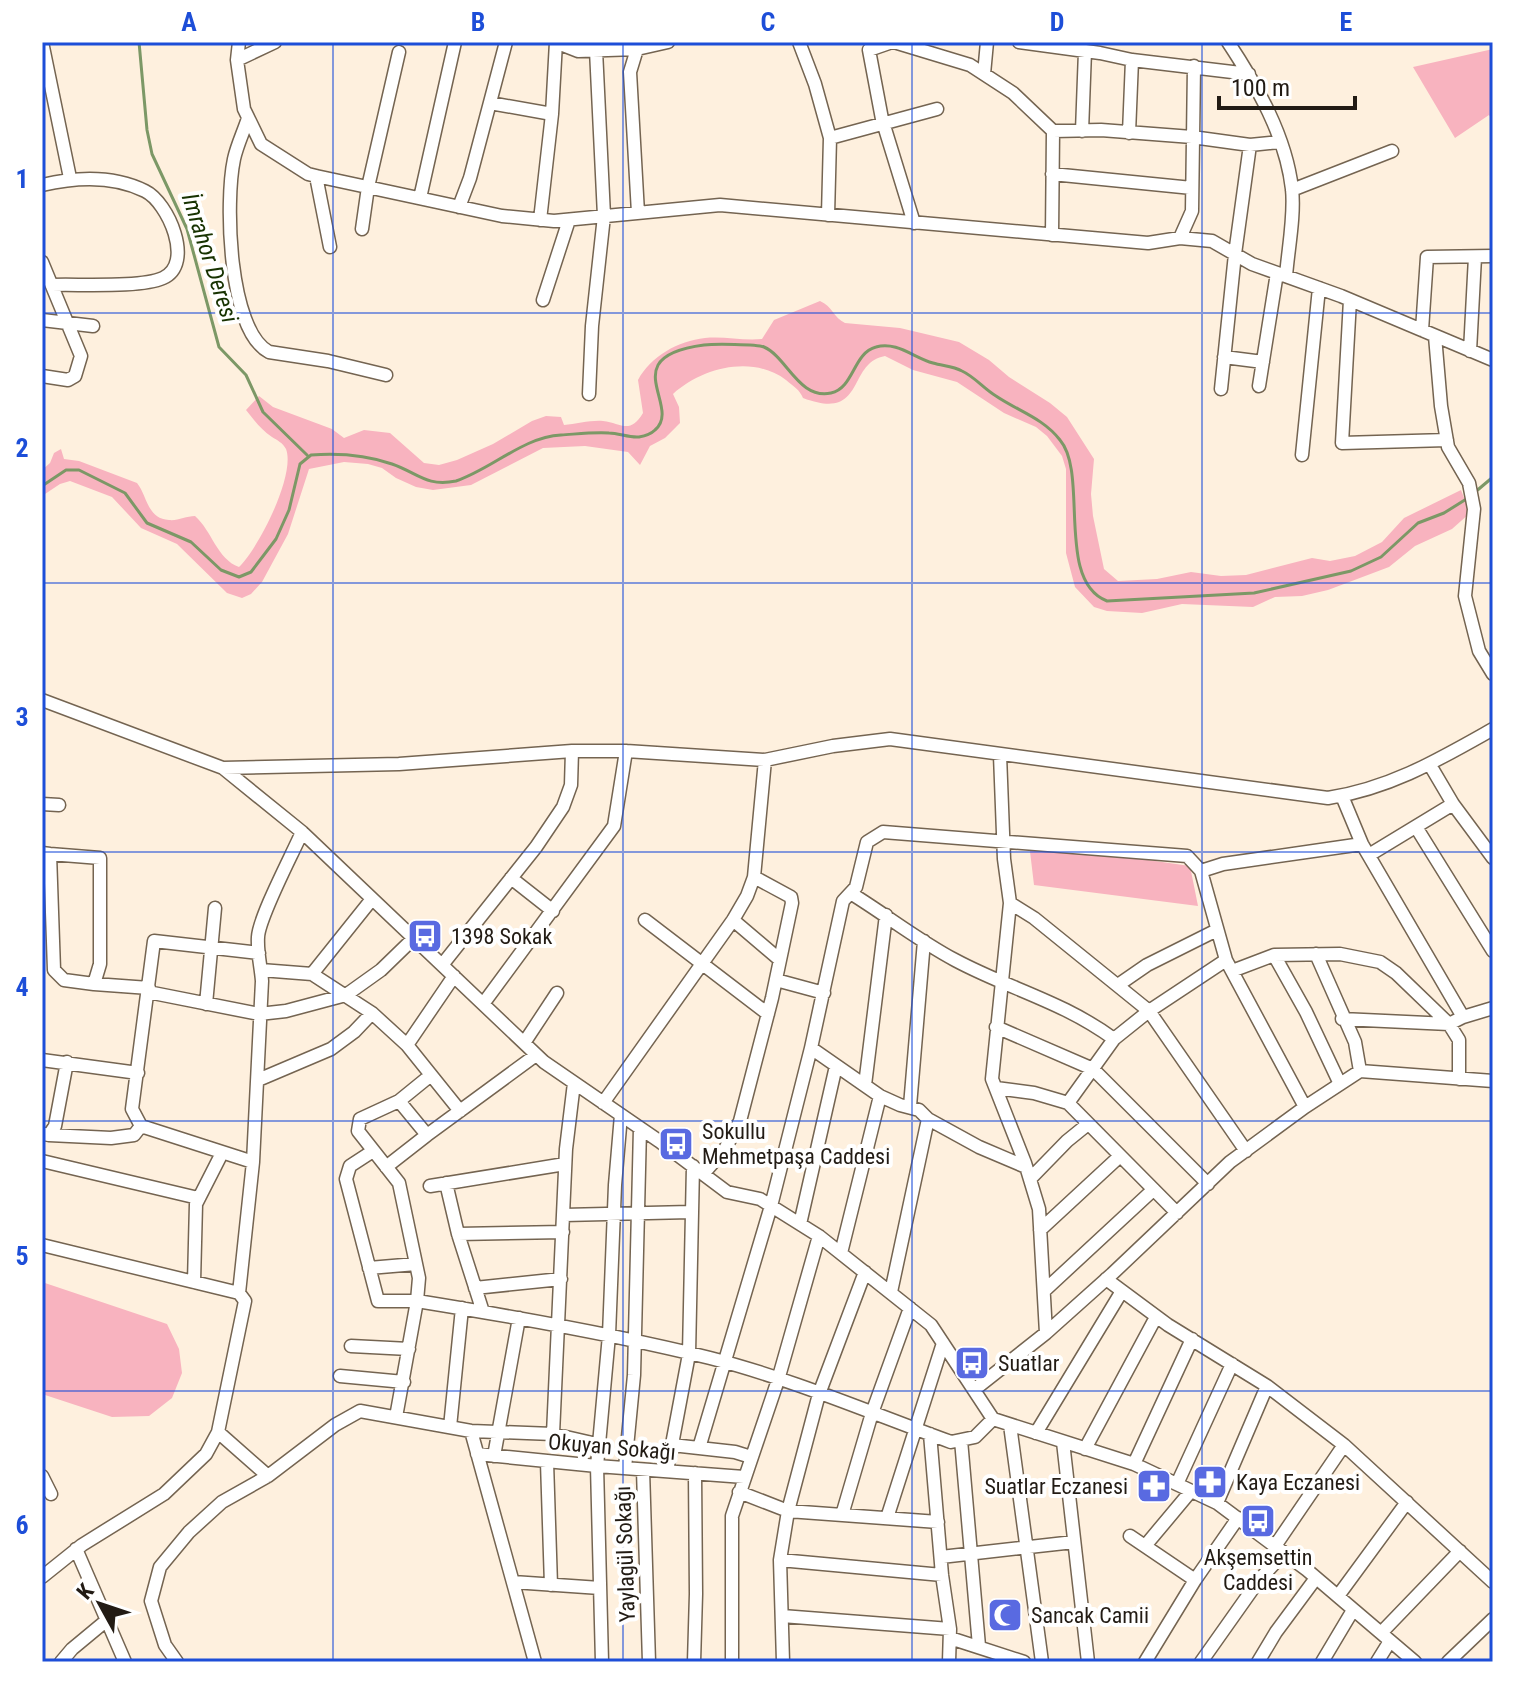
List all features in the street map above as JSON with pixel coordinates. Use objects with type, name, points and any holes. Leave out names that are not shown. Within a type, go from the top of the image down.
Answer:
[{"type":"street","points":[[42,42],[70,178]]},
{"type":"street","points":[[239,42],[237,60],[244,109],[261,144],[308,174],[502,216],[540,220],[569,220],[720,205],[1148,243],[1180,238],[1212,241],[1282,274],[1493,360]]},
{"type":"street","points":[[237,60],[275,42]]},
{"type":"street","points":[[420,198],[455,42]]},
{"type":"street","points":[[459,207],[470,178],[506,42]]},
{"type":"street","points":[[540,220],[552,114],[556,42],[596,50],[637,49],[668,42]]},
{"type":"street","points":[[799,42],[830,138],[828,215]]},
{"type":"street","points":[[914,223],[884,124],[869,50],[893,42],[970,65],[1013,93],[1053,131],[1192,137],[1250,145],[1280,142]]},
{"type":"street","points":[[984,74],[987,42]]},
{"type":"street","points":[[1019,42],[1249,74]]},
{"type":"street","points":[[1228,42],[1249,74],[1274,124],[1292,190],[1282,274],[1259,386]]},
{"type":"street","points":[[637,49],[630,72],[638,213]]},
{"type":"street","points":[[589,394],[592,326],[604,216],[596,50]]},
{"type":"street","points":[[1082,131],[1085,51]]},
{"type":"street","points":[[362,229],[368,187],[399,52]]},
{"type":"street","points":[[1129,133],[1132,60]]},
{"type":"street","points":[[1180,238],[1192,211],[1194,66]]},
{"type":"street","points":[[490,103],[552,114]]},
{"type":"street","points":[[830,138],[937,109]]},
{"type":"street","points":[[248,118],[234,160],[231,207],[234,272],[241,311],[251,335],[269,352],[328,361],[386,375]]},
{"type":"street","points":[[1052,235],[1053,131]]},
{"type":"street","points":[[1221,389],[1250,145]]},
{"type":"street","points":[[1292,190],[1392,151]]},
{"type":"street","points":[[1052,174],[1192,188]]},
{"type":"street","points":[[316,176],[330,247]]},
{"type":"street","points":[[42,185],[70,178],[122,181],[158,199],[167,215],[179,254],[171,274],[149,282],[52,285]]},
{"type":"street","points":[[543,300],[569,220]]},
{"type":"street","points":[[1422,330],[1427,257],[1493,256]]},
{"type":"street","points":[[1470,351],[1475,257]]},
{"type":"street","points":[[42,262],[81,356],[78,371],[68,380],[42,376]]},
{"type":"street","points":[[1302,455],[1319,288]]},
{"type":"street","points":[[1350,300],[1342,443],[1447,440]]},
{"type":"street","points":[[42,320],[93,326]]},
{"type":"street","points":[[1435,336],[1448,447],[1469,483],[1474,509],[1465,596],[1479,651],[1493,674]]},
{"type":"street","points":[[1224,357],[1263,362]]},
{"type":"street","points":[[42,700],[223,768],[302,832],[536,1055],[727,1192],[760,1199],[819,1236],[931,1325],[993,1419],[1134,1464],[1217,1503],[1316,1578],[1415,1662]]},
{"type":"street","points":[[223,768],[399,764],[572,751],[626,751],[765,760],[833,746],[890,739],[1328,798],[1359,793],[1430,765],[1493,729]]},
{"type":"street","points":[[442,965],[563,807],[571,785],[572,751]]},
{"type":"street","points":[[483,1004],[614,826],[626,751]]},
{"type":"street","points":[[1000,755],[1003,840],[1010,903],[992,1079],[1039,1209],[1046,1333]]},
{"type":"street","points":[[603,1103],[747,896],[754,877],[765,760]]},
{"type":"street","points":[[1430,765],[1453,804],[1493,858]]},
{"type":"street","points":[[1342,796],[1365,850],[1463,1017]]},
{"type":"street","points":[[42,804],[59,805]]},
{"type":"street","points":[[1201,871],[1223,864],[1365,850],[1416,827],[1453,804]]},
{"type":"street","points":[[1416,827],[1493,951]]},
{"type":"street","points":[[239,1293],[258,1080],[261,970],[258,934],[302,832]]},
{"type":"street","points":[[699,1448],[771,1206],[824,993],[843,901],[852,894],[867,842],[878,833],[1187,856],[1201,871],[1229,966],[1305,1107]]},
{"type":"street","points":[[94,984],[100,964],[100,858],[46,854],[54,970],[64,980],[94,984],[148,990],[259,1014],[286,1011],[346,995],[381,970],[414,938]]},
{"type":"street","points":[[667,1471],[689,1354],[690,1212],[698,1170],[725,1149],[740,1121],[776,980],[791,897],[754,877]]},
{"type":"street","points":[[511,878],[553,911]]},
{"type":"street","points":[[852,894],[955,961],[1037,995],[1092,1023],[1114,1039]]},
{"type":"street","points":[[312,974],[372,899]]},
{"type":"street","points":[[1010,903],[1034,918],[1149,1011],[1246,1151]]},
{"type":"street","points":[[206,1004],[215,908]]},
{"type":"street","points":[[865,1085],[886,915]]},
{"type":"street","points":[[645,920],[768,1014]]},
{"type":"street","points":[[733,920],[780,960]]},
{"type":"street","points":[[1118,985],[1147,965],[1217,930]]},
{"type":"street","points":[[253,1162],[141,1126],[132,1109],[154,941],[259,953]]},
{"type":"street","points":[[910,1106],[924,941]]},
{"type":"street","points":[[1316,954],[1342,1019],[1355,1042],[1360,1071]]},
{"type":"street","points":[[1068,1103],[1114,1039],[1149,1011],[1229,966],[1274,955],[1340,954],[1380,962],[1396,973],[1449,1024],[1459,1040],[1459,1079]]},
{"type":"street","points":[[1274,955],[1306,1012],[1340,1084]]},
{"type":"street","points":[[261,970],[312,974],[372,1013],[407,1045],[460,1111]]},
{"type":"street","points":[[407,1045],[454,976]]},
{"type":"street","points":[[776,980],[824,993]]},
{"type":"street","points":[[524,1043],[557,993]]},
{"type":"street","points":[[1342,1019],[1449,1024],[1493,1008]]},
{"type":"street","points":[[258,1080],[331,1049],[354,1032],[372,1013]]},
{"type":"street","points":[[996,1027],[1093,1069],[1208,1184]]},
{"type":"street","points":[[811,1048],[880,1096],[919,1110],[928,1119],[1028,1173]]},
{"type":"street","points":[[386,1167],[536,1055]]},
{"type":"street","points":[[42,1060],[138,1073]]},
{"type":"street","points":[[46,1134],[55,1126],[67,1062]]},
{"type":"street","points":[[800,1224],[836,1066]]},
{"type":"street","points":[[975,1389],[1046,1333],[1246,1151],[1360,1071],[1493,1081]]},
{"type":"street","points":[[396,1417],[419,1278],[399,1183],[358,1131],[360,1119],[399,1101],[431,1075]]},
{"type":"street","points":[[553,1434],[565,1164],[574,1083]]},
{"type":"street","points":[[996,1088],[1034,1093],[1068,1103],[1177,1213]]},
{"type":"street","points":[[841,1253],[880,1096]]},
{"type":"street","points":[[399,1101],[427,1135]]},
{"type":"street","points":[[602,1662],[597,1466],[609,1335],[621,1115]]},
{"type":"street","points":[[891,1292],[928,1119]]},
{"type":"street","points":[[1028,1173],[1088,1124]]},
{"type":"street","points":[[46,1134],[111,1138],[134,1135],[141,1126]]},
{"type":"street","points":[[625,1468],[635,1342],[640,1128]]},
{"type":"street","points":[[373,1151],[350,1166],[346,1179],[378,1301],[417,1301],[519,1318],[609,1335],[726,1363],[951,1442],[975,1437],[993,1419]]},
{"type":"street","points":[[194,1282],[198,1198],[222,1153]]},
{"type":"street","points":[[1040,1230],[1120,1156]]},
{"type":"street","points":[[42,1161],[198,1198]]},
{"type":"street","points":[[430,1186],[565,1164]]},
{"type":"street","points":[[446,1183],[458,1234],[483,1312]]},
{"type":"street","points":[[1044,1291],[1153,1190]]},
{"type":"street","points":[[564,1215],[690,1212]]},
{"type":"street","points":[[458,1234],[563,1232]]},
{"type":"street","points":[[732,1662],[732,1516],[778,1380],[819,1236]]},
{"type":"street","points":[[42,1245],[239,1293],[245,1301],[218,1432],[206,1454],[164,1494],[76,1549],[42,1577]]},
{"type":"street","points":[[369,1268],[416,1264]]},
{"type":"street","points":[[783,1662],[780,1560],[788,1511],[819,1394],[865,1272]]},
{"type":"street","points":[[475,1288],[561,1279]]},
{"type":"street","points":[[1106,1279],[1156,1317],[1267,1386],[1344,1445],[1493,1582]]},
{"type":"street","points":[[1036,1433],[1122,1291]]},
{"type":"street","points":[[450,1427],[462,1308]]},
{"type":"street","points":[[842,1515],[872,1413],[910,1308]]},
{"type":"street","points":[[1085,1449],[1156,1317]]},
{"type":"street","points":[[494,1456],[519,1318]]},
{"type":"street","points":[[1134,1464],[1192,1339]]},
{"type":"street","points":[[887,1518],[943,1343]]},
{"type":"street","points":[[351,1346],[409,1349]]},
{"type":"street","points":[[1177,1484],[1232,1364]]},
{"type":"street","points":[[340,1376],[404,1382]]},
{"type":"street","points":[[1217,1503],[1267,1386]]},
{"type":"street","points":[[177,1662],[165,1645],[151,1601],[160,1567],[189,1532],[222,1502],[268,1476],[335,1425],[360,1411],[471,1431],[553,1434],[601,1445]]},
{"type":"street","points":[[1010,1425],[1042,1662]]},
{"type":"street","points":[[471,1431],[535,1662]]},
{"type":"street","points":[[218,1432],[268,1476]]},
{"type":"street","points":[[930,1434],[950,1634],[949,1662]]},
{"type":"street","points":[[961,1440],[979,1646]]},
{"type":"street","points":[[1063,1442],[1088,1662]]},
{"type":"street","points":[[672,1445],[735,1452],[751,1457]]},
{"type":"street","points":[[1201,1662],[1280,1550],[1344,1445]]},
{"type":"street","name":"Okuyan Sokağı","points":[[477,1454],[744,1477]]},
{"type":"street","points":[[547,1462],[551,1585]]},
{"type":"street","name":"Yaylagül Sokağı","points":[[643,1470],[649,1662]]},
{"type":"street","points":[[694,1662],[695,1473]]},
{"type":"street","points":[[42,1476],[51,1494]]},
{"type":"street","points":[[1145,1546],[1191,1491]]},
{"type":"street","points":[[739,1492],[788,1511],[938,1522]]},
{"type":"street","points":[[1338,1596],[1407,1502]]},
{"type":"street","points":[[1145,1662],[1195,1580],[1238,1518]]},
{"type":"street","points":[[1130,1536],[1195,1580]]},
{"type":"street","points":[[941,1557],[1074,1542]]},
{"type":"street","points":[[76,1549],[125,1662]]},
{"type":"street","points":[[1377,1662],[1386,1637],[1460,1551]]},
{"type":"street","points":[[780,1560],[942,1575]]},
{"type":"street","points":[[1258,1662],[1316,1578]]},
{"type":"street","points":[[513,1582],[600,1588]]},
{"type":"street","points":[[1322,1662],[1353,1610]]},
{"type":"street","points":[[782,1616],[950,1634],[1024,1662]]},
{"type":"street","points":[[1448,1662],[1493,1619]]},
{"type":"street","points":[[61,1662],[107,1620]]},
{"type":"shaded area","points":[[1493,49],[1493,121],[1489,115],[1455,138],[1413,67]]},
{"type":"shaded area","points":[[820,301],[845,323],[900,328],[959,342],[1067,417],[1094,459],[1093,516],[1104,569],[1118,581],[1157,579],[1191,572],[1246,575],[1312,558],[1330,561],[1355,556],[1382,542],[1404,518],[1461,490],[1470,513],[1452,529],[1415,546],[1389,567],[1328,590],[1302,596],[1275,597],[1253,607],[1182,604],[1142,613],[1107,611],[1094,607],[1075,587],[1066,553],[1066,469],[1062,456],[1047,436],[1036,427],[1004,413],[957,382],[913,370],[885,356],[873,361],[847,397],[837,403],[803,398],[786,380],[759,368],[728,368],[699,377],[673,394],[679,407],[680,423],[665,438],[650,446],[640,465],[628,452],[585,446],[543,448],[471,485],[433,490],[416,487],[382,468],[368,464],[344,462],[309,469],[288,534],[262,582],[251,594],[242,598],[227,593],[177,544],[141,528],[112,497],[70,481],[42,496],[42,470],[50,463],[54,453],[61,449],[64,459],[79,461],[137,483],[152,511],[162,519],[195,516],[225,558],[239,567],[265,529],[281,493],[288,461],[283,445],[264,431],[246,410],[259,396],[273,407],[332,429],[344,438],[364,430],[390,433],[424,463],[439,465],[493,444],[546,416],[561,417],[564,425],[598,421],[625,426],[634,424],[643,413],[638,380],[650,364],[666,351],[685,342],[705,338],[762,339],[774,320]]},
{"type":"shaded area","points":[[1029,843],[1190,866],[1198,906],[1034,885]]},
{"type":"shaded area","points":[[42,1282],[167,1324],[179,1349],[182,1373],[172,1398],[149,1416],[112,1417],[42,1394]]},
{"type":"waterway","name":"İmrahor Deresi","points":[[139,42],[152,154],[187,229],[219,347],[246,375],[263,412],[307,455]]},
{"type":"waterway","points":[[42,486],[66,470],[79,470],[125,493],[147,523],[191,542],[221,570],[239,577],[251,572],[276,539],[289,510],[300,464],[311,455],[372,459],[392,464],[429,481],[446,482],[469,476],[521,447],[547,437],[597,433],[643,436],[655,430],[661,420],[656,371],[662,360],[677,351],[725,344],[764,347],[780,359],[802,384],[820,393],[839,390],[868,350],[891,346],[926,361],[962,371],[996,396],[1038,420],[1060,440],[1068,456],[1082,572],[1091,590],[1107,601],[1254,593],[1351,571],[1381,557],[1418,523],[1444,513],[1468,498]]},
{"type":"waterway","points":[[1474,493],[1493,477]]},
{"type":"place","name":"1398 Sokak","points":[[425,936]]},
{"type":"place","name":"Sokullu Mehmetpaşa Caddesi","points":[[676,1144]]},
{"type":"place","name":"Suatlar","points":[[972,1363]]},
{"type":"place","name":"Kaya Eczanesi","points":[[1210,1482]]},
{"type":"place","name":"Suatlar Eczanesi","points":[[1154,1486]]},
{"type":"place","name":"Akşemsettin Caddesi","points":[[1258,1521]]},
{"type":"place","name":"Sancak Camii","points":[[1005,1615]]}]
